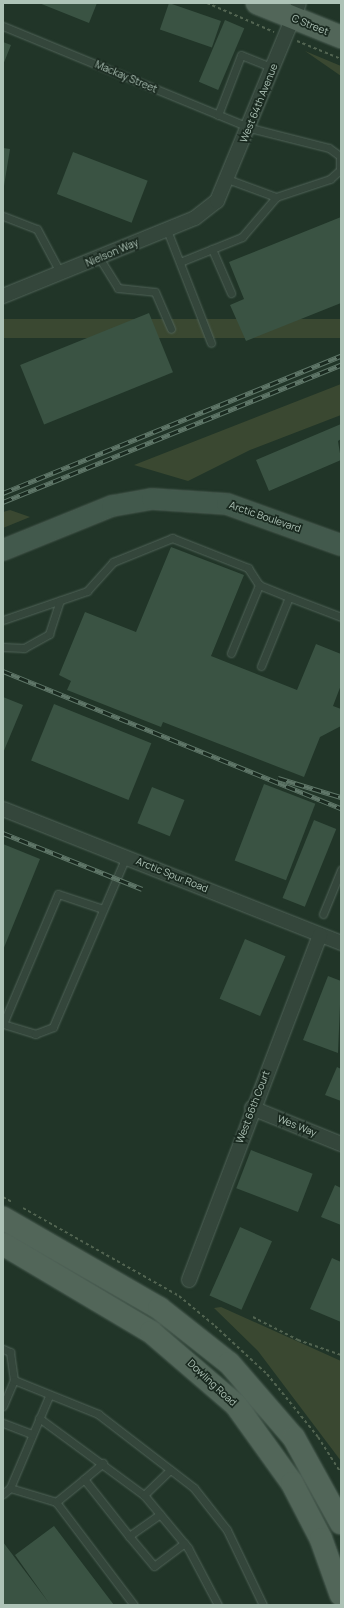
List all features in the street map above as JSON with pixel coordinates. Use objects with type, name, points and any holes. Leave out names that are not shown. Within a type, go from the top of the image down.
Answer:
[{"type":"main road","name":"C Street","points":[[257,3],[296,10],[341,37]]},
{"type":"main road","name":"Arctic Boulevard","points":[[3,550],[112,506],[152,499],[226,504],[341,545]]},
{"type":"main road","points":[[3,1218],[158,1308],[229,1363],[294,1438],[341,1523]]},
{"type":"main road","name":"Dowling Road","points":[[3,1244],[150,1332],[236,1405],[292,1483],[321,1539],[341,1595]]},
{"type":"street","name":"West 64th Avenue","points":[[217,201],[250,128],[296,10]]},
{"type":"street","name":"Nielson Way","points":[[3,296],[100,259],[195,218],[217,201]]},
{"type":"street","name":"Arctic Spur Road","points":[[3,809],[341,943]]},
{"type":"street","name":"West 66th Court","points":[[189,1280],[252,1108],[320,935]]},
{"type":"street","name":"Wes Way","points":[[252,1108],[341,1144]]},
{"type":"lane","name":"Mackay Street","points":[[3,26],[250,128],[329,148],[340,156],[340,170],[330,179],[276,197]]},
{"type":"lane","points":[[218,115],[241,55],[273,68]]},
{"type":"lane","points":[[180,262],[242,237],[276,197],[227,179]]},
{"type":"lane","points":[[3,216],[37,229],[61,274]]},
{"type":"lane","points":[[167,230],[211,343]]},
{"type":"lane","points":[[212,249],[231,294]]},
{"type":"lane","points":[[100,259],[118,288],[155,292],[171,329]]},
{"type":"lane","points":[[3,620],[87,591],[112,562],[172,538],[248,568],[259,585],[341,617]]},
{"type":"lane","points":[[232,653],[259,585]]},
{"type":"lane","points":[[261,666],[289,596]]},
{"type":"lane","points":[[3,647],[24,648],[49,634],[60,601]]},
{"type":"lane","points":[[103,909],[58,894],[3,1024],[35,1034],[53,1027],[126,857]]},
{"type":"lane","points":[[323,914],[341,870]]},
{"type":"lane","points":[[3,1349],[10,1352],[14,1380],[3,1406]]},
{"type":"lane","points":[[14,1380],[49,1396],[98,1414],[194,1488],[227,1530],[263,1605]]},
{"type":"lane","points":[[3,1494],[10,1488],[49,1396]]},
{"type":"lane","points":[[39,1418],[103,1463],[144,1495],[184,1543],[218,1605]]},
{"type":"lane","points":[[3,1422],[32,1434]]},
{"type":"lane","points":[[56,1502],[103,1463]]},
{"type":"lane","points":[[144,1495],[170,1470]]},
{"type":"lane","points":[[84,1479],[154,1566],[184,1543]]},
{"type":"lane","points":[[10,1488],[56,1502],[134,1605]]},
{"type":"lane","points":[[129,1536],[160,1514]]},
{"type":"path","points":[[253,1317],[298,1340],[341,1355]]},
{"type":"green space","points":[[305,51],[341,66],[341,76]]},
{"type":"green space","points":[[3,319],[341,319],[341,338],[3,338]]},
{"type":"green space","points":[[341,384],[341,415],[250,450],[188,481],[134,465]]},
{"type":"green space","points":[[10,510],[30,517],[3,528],[3,512]]},
{"type":"green space","points":[[221,1307],[341,1361],[341,1461],[258,1351],[214,1308]]},
{"type":"building","points":[[39,3],[97,3],[89,23]]},
{"type":"building","points":[[169,3],[221,21],[212,47],[160,29]]},
{"type":"building","points":[[225,20],[244,28],[218,90],[199,82]]},
{"type":"building","points":[[3,42],[11,45],[3,65]]},
{"type":"building","points":[[3,148],[10,149],[4,186],[3,186]]},
{"type":"building","points":[[73,152],[148,181],[132,223],[57,194]]},
{"type":"building","points":[[341,217],[341,303],[246,341],[230,305],[244,299],[229,262]]},
{"type":"building","points":[[149,313],[173,372],[44,424],[20,365]]},
{"type":"building","points":[[341,424],[341,439],[338,441],[341,460],[269,491],[256,460]]},
{"type":"building","points":[[171,547],[244,575],[211,656],[297,690],[316,644],[341,654],[341,685],[333,706],[341,709],[341,726],[320,737],[304,777],[163,722],[161,727],[67,690],[71,681],[59,675],[85,612],[136,632]]},
{"type":"building","points":[[3,697],[23,705],[3,753]]},
{"type":"building","points":[[54,704],[151,743],[129,800],[31,761]]},
{"type":"building","points":[[264,784],[315,804],[286,880],[235,861]]},
{"type":"building","points":[[152,787],[184,800],[170,836],[137,823]]},
{"type":"building","points":[[314,820],[336,829],[305,907],[283,898]]},
{"type":"building","points":[[3,844],[40,859],[3,950]]},
{"type":"building","points":[[245,939],[286,956],[260,1016],[220,999]]},
{"type":"building","points":[[328,976],[341,981],[338,1053],[303,1040]]},
{"type":"building","points":[[337,1067],[341,1069],[341,1101],[325,1095]]},
{"type":"building","points":[[251,1150],[313,1174],[298,1212],[236,1188]]},
{"type":"building","points":[[335,1185],[341,1188],[341,1225],[321,1217]]},
{"type":"building","points":[[240,1227],[272,1241],[241,1310],[209,1296]]},
{"type":"building","points":[[332,1258],[341,1262],[341,1322],[310,1309]]},
{"type":"building","points":[[54,1526],[114,1605],[3,1605],[3,1542],[49,1603],[15,1555]]},
{"type":"railway","points":[[3,493],[341,356]]},
{"type":"railway","points":[[3,502],[341,365]]},
{"type":"railway","points":[[3,671],[341,808]]},
{"type":"railway","points":[[278,778],[341,797]]},
{"type":"railway","points":[[3,833],[142,889]]}]
